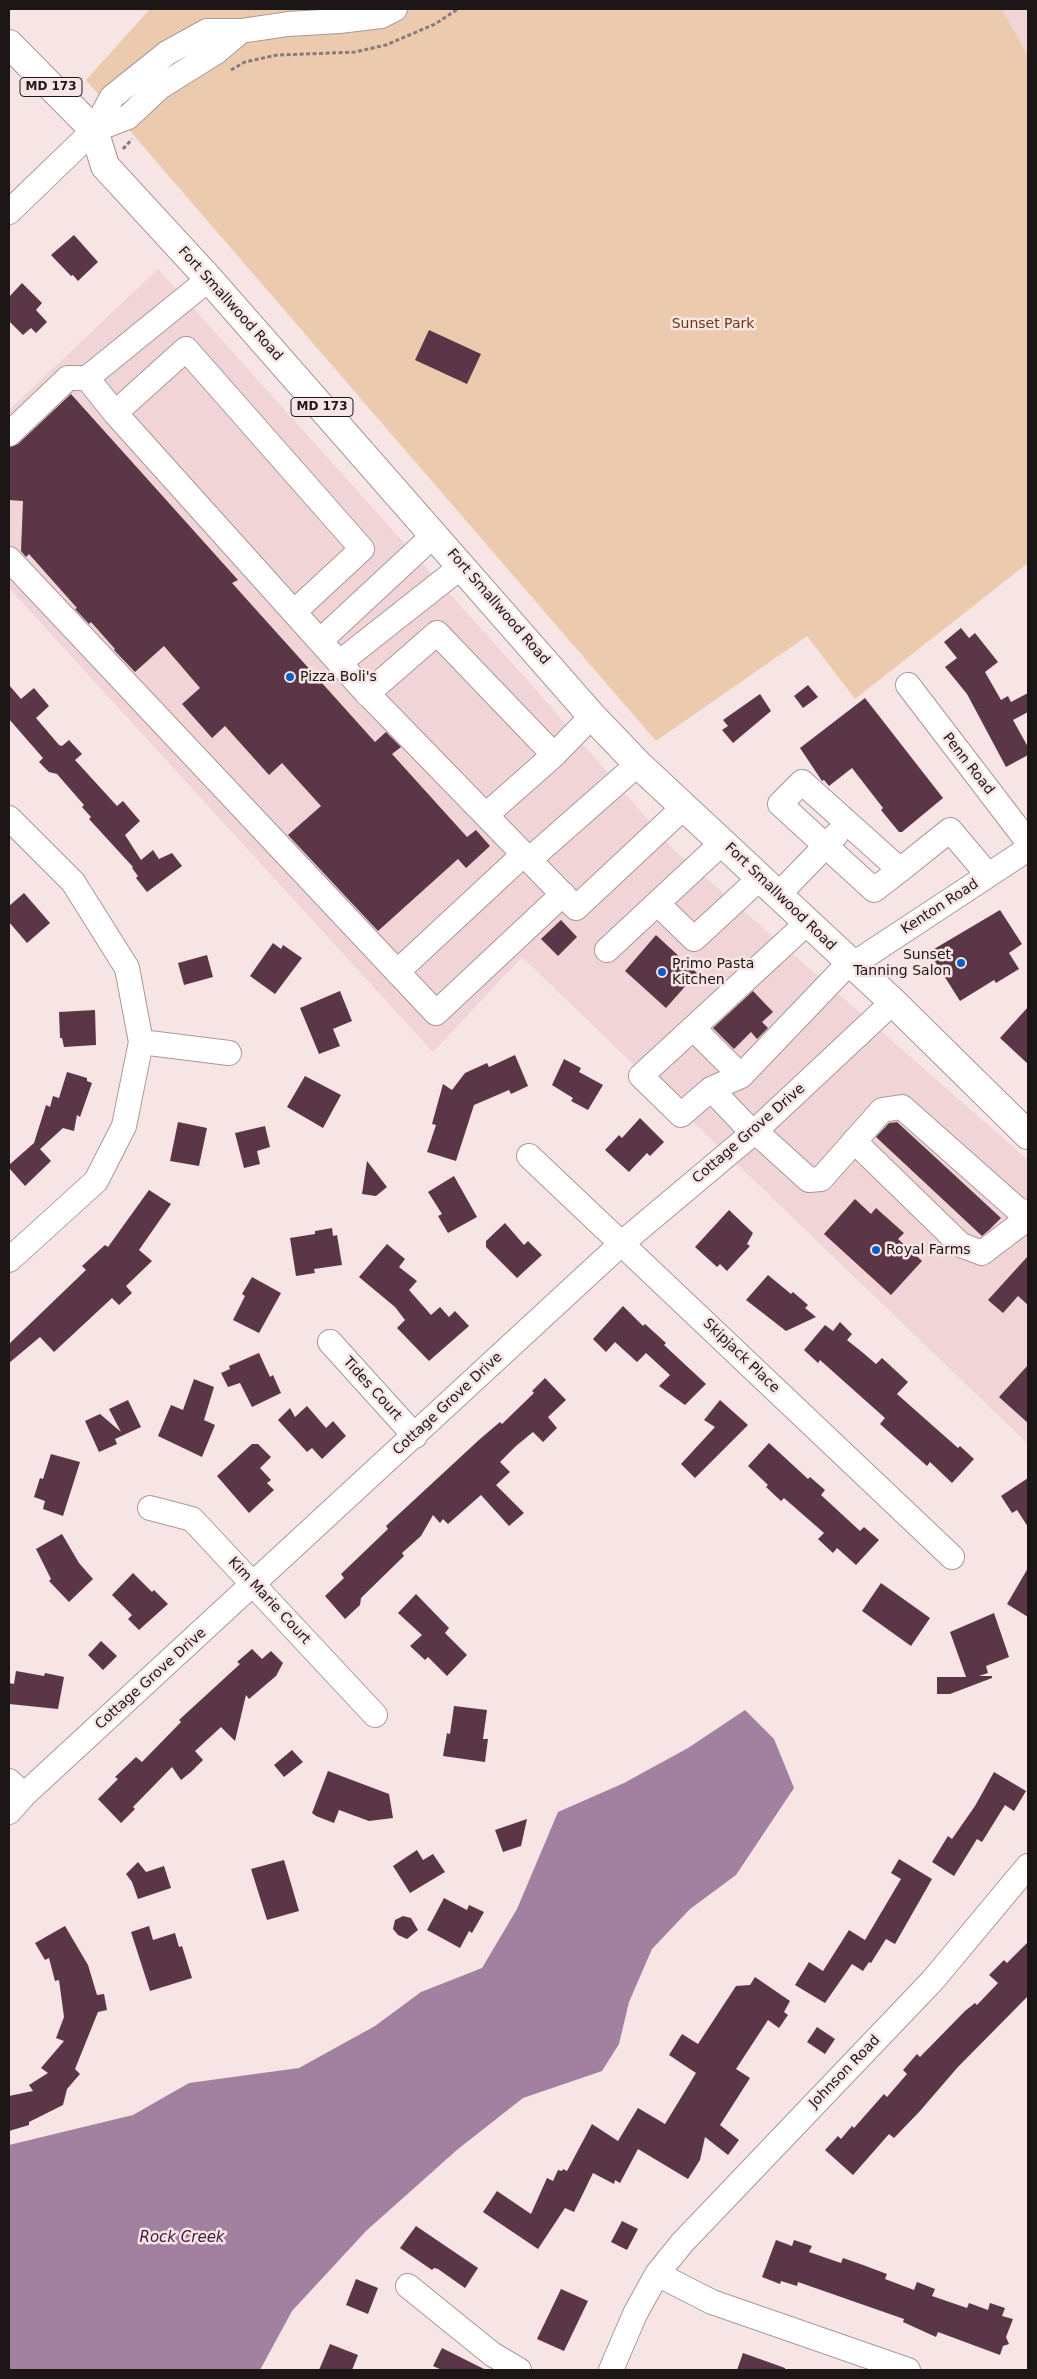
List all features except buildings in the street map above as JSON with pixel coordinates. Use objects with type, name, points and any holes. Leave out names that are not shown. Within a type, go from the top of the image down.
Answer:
[{"type":"main road","name":"Fort Smallwood Road","points":[[9,44],[94,130],[105,166],[435,534],[592,716],[638,764],[685,806],[850,964],[893,1002],[1028,1135]]},
{"type":"street","points":[[9,212],[94,130],[112,96],[167,54],[207,31],[241,31],[288,24],[339,21],[381,16],[395,9]]},
{"type":"street","points":[[9,434],[68,378],[87,378],[209,280]]},
{"type":"street","points":[[115,413],[186,349],[362,550],[294,612]]},
{"type":"street","points":[[87,378],[115,413],[367,694],[576,908],[685,806]]},
{"type":"street","points":[[320,641],[435,534]]},
{"type":"street","points":[[9,559],[436,1013],[563,894]]},
{"type":"street","points":[[339,663],[462,566]]},
{"type":"street","points":[[367,694],[437,633],[554,755]]},
{"type":"street","name":"Penn Road","points":[[908,685],[1028,842]]},
{"type":"street","points":[[486,815],[554,755],[592,716]]},
{"type":"street","points":[[397,972],[527,857],[638,764]]},
{"type":"street","points":[[900,870],[802,782],[780,804],[874,890],[900,870],[950,830],[988,875]]},
{"type":"street","points":[[9,1260],[96,1181],[124,1126],[142,1042],[127,968],[73,882],[10,823]]},
{"type":"street","points":[[658,904],[694,940],[826,846],[848,823]]},
{"type":"street","points":[[607,950],[723,842]]},
{"type":"street","name":"Kenton Road","points":[[741,1076],[850,964],[1028,849]]},
{"type":"street","points":[[693,1028],[741,1076],[711,1089],[681,1115],[641,1076],[693,1028],[807,923]]},
{"type":"street","name":"Cottage Grove Drive","points":[[14,1796],[254,1585],[622,1243],[754,1132],[893,1002]]},
{"type":"street","points":[[142,1042],[229,1053]]},
{"type":"street","points":[[711,1089],[754,1132],[809,1180],[821,1179],[882,1110],[902,1107],[1017,1209],[1028,1214]]},
{"type":"street","points":[[854,1141],[961,1245],[982,1253],[1028,1218]]},
{"type":"street","name":"Skipjack Place","points":[[529,1156],[952,1556]]},
{"type":"street","name":"Tides Court","points":[[330,1342],[414,1436]]},
{"type":"street","name":"Kim Marie Court","points":[[150,1508],[192,1519],[375,1715]]},
{"type":"street","name":"Johnson Road","points":[[611,2370],[635,2314],[657,2274],[682,2243],[933,1980],[1028,1866]]},
{"type":"street","points":[[657,2274],[712,2302],[908,2370]]},
{"type":"street","points":[[408,2286],[492,2354],[519,2370]]},
{"type":"path","points":[[228,71],[245,62],[277,55],[354,52],[386,45],[435,24],[458,9]]},
{"type":"path","points":[[105,166],[135,136]]},
{"type":"shaded area","points":[[1002,9],[1028,9],[1028,56]]},
{"type":"shaded area","points":[[158,269],[537,691],[674,850],[1028,1160],[1028,1444],[522,957],[433,1052],[9,588],[9,410]]},
{"type":"green space","name":"Sunset Park","points":[[150,9],[1002,9],[1028,56],[1028,563],[855,699],[807,636],[656,741],[86,80]]},
{"type":"water","name":"Rock Creek","points":[[745,1710],[774,1739],[794,1788],[736,1875],[690,1909],[652,1949],[629,2002],[619,2044],[602,2071],[523,2098],[458,2149],[366,2231],[292,2311],[260,2370],[9,2370],[9,2145],[133,2115],[189,2083],[299,2068],[375,2026],[421,1992],[482,1968],[517,1909],[558,1812],[624,1783],[688,1748]]},
{"type":"place","name":"Pizza Boli's","points":[[290,677]]},
{"type":"place","name":"Sunset Tanning Salon","points":[[961,963]]},
{"type":"place","name":"Primo Pasta Kitchen","points":[[662,972]]},
{"type":"place","name":"Royal Farms","points":[[876,1250]]}]
